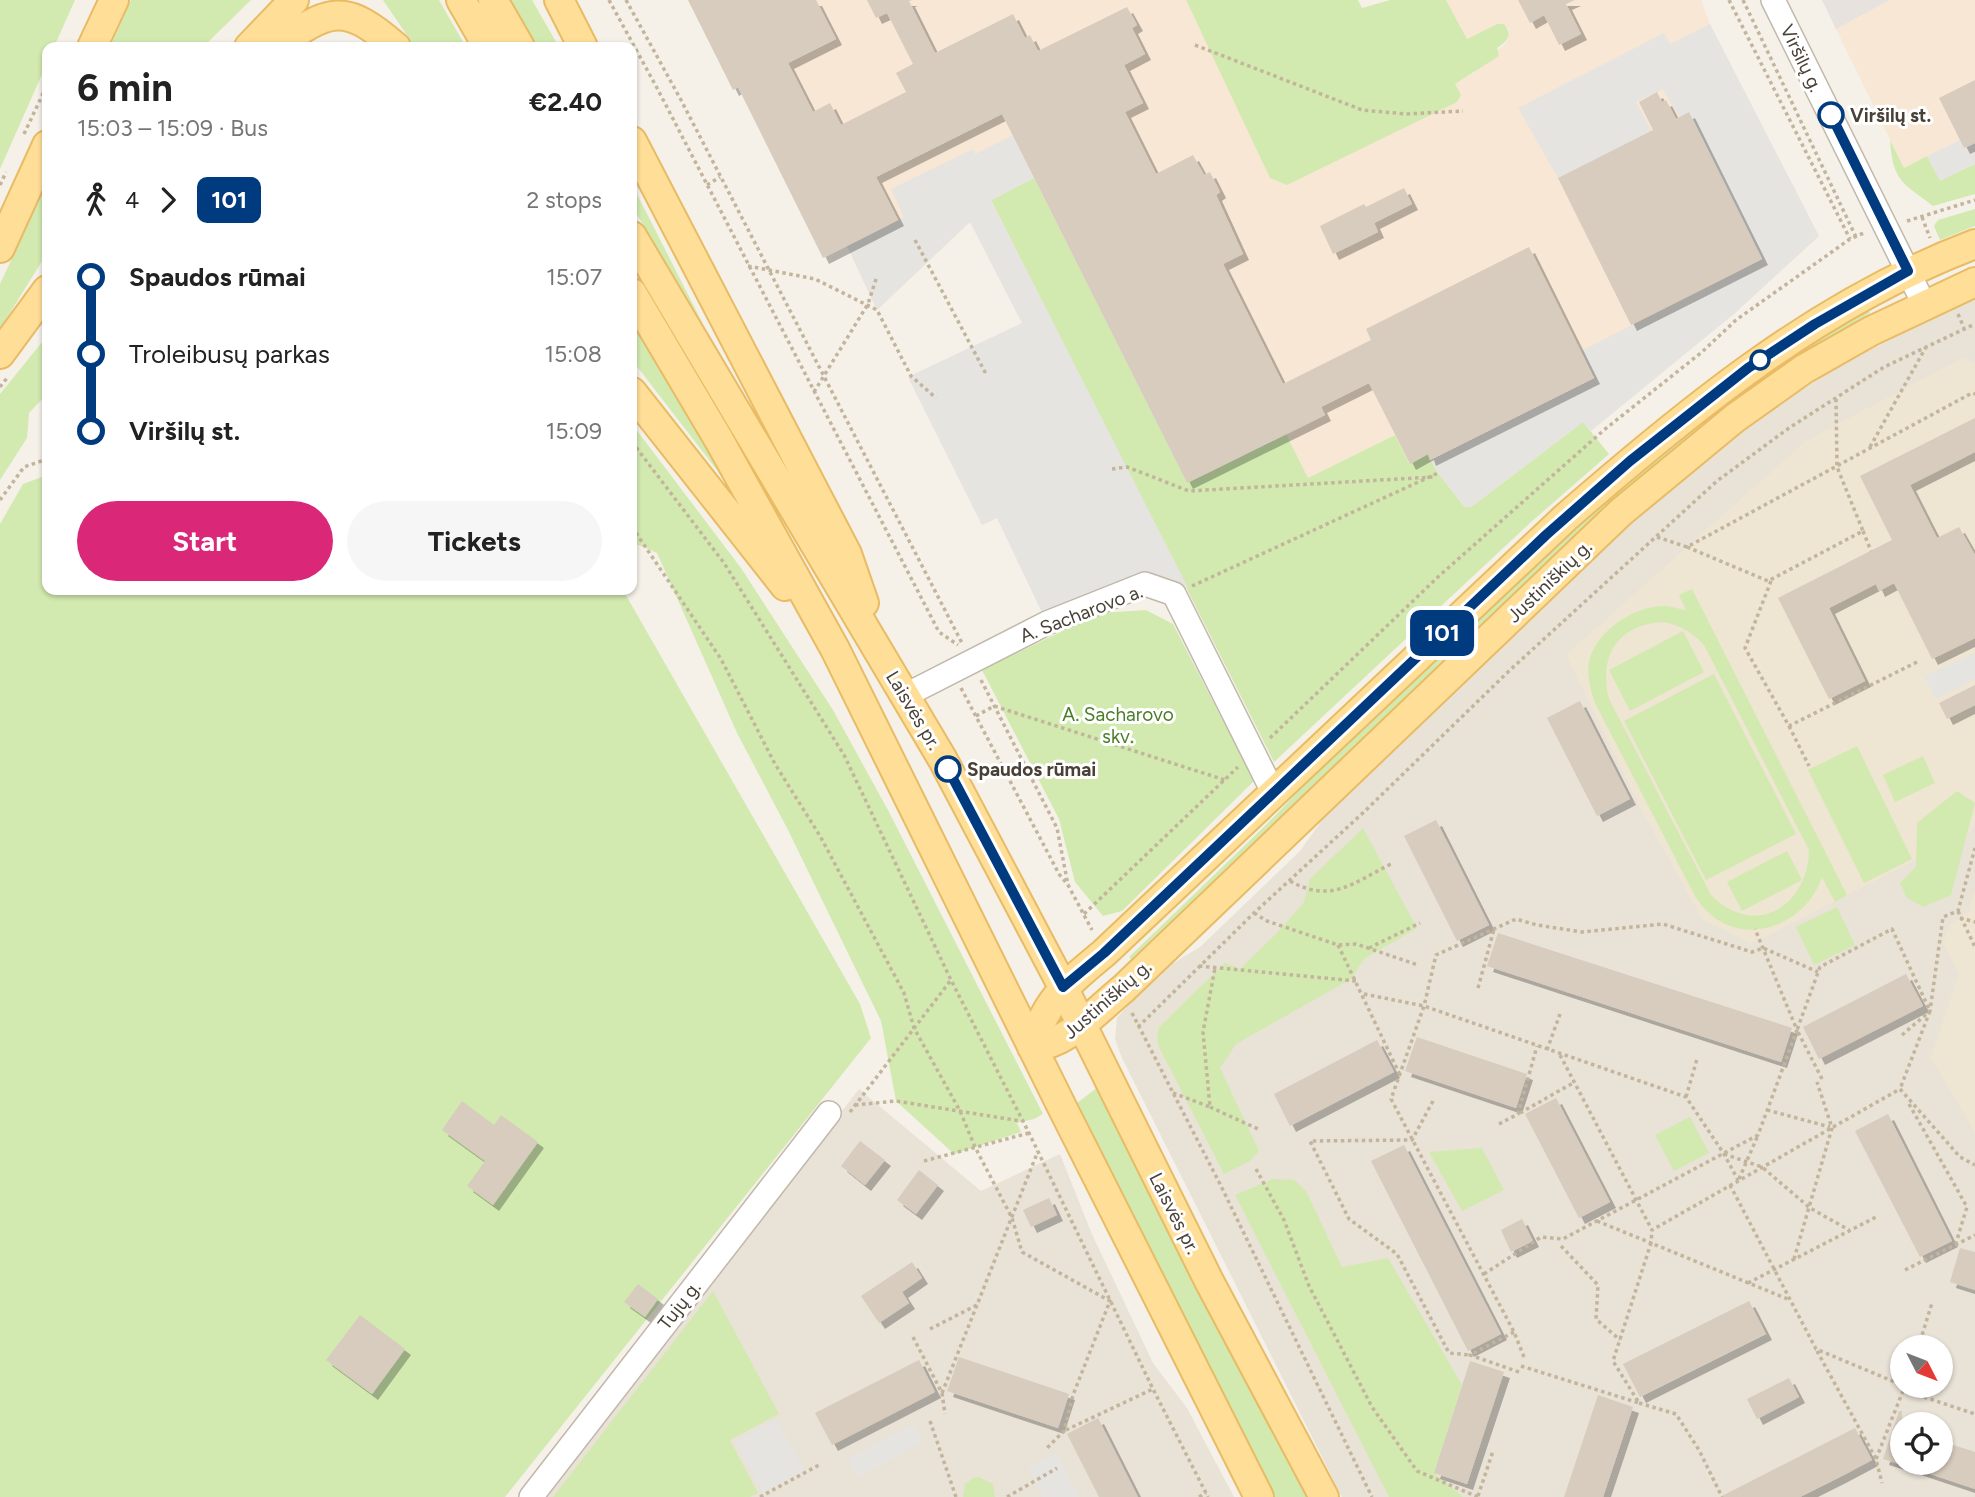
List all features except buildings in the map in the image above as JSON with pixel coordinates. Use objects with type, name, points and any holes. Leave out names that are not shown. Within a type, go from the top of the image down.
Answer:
[{"type":"main road","points":[[94,42],[114,0]]},
{"type":"main road","points":[[254,42],[294,0]]},
{"type":"main road","points":[[368,0],[393,42]]},
{"type":"main road","points":[[461,0],[485,42]]},
{"type":"main road","points":[[493,0],[517,42]]},
{"type":"main road","points":[[559,0],[580,42]]},
{"type":"main road","points":[[282,42],[310,23],[338,14],[355,18],[373,27],[390,42]]},
{"type":"main road","points":[[637,151],[847,554],[882,656]]},
{"type":"main road","points":[[0,248],[42,156]]},
{"type":"main road","name":"Laisvės pr.","points":[[637,244],[943,760],[1063,987],[1209,1282],[1324,1497]]},
{"type":"main road","name":"Justiniškių g.","points":[[1975,244],[1908,271],[1815,324],[1748,368],[1661,436],[1565,518],[1104,953],[1063,987],[1038,1027],[1032,1047],[1046,1046],[1061,1040],[1123,989],[1621,512],[1735,418],[1804,369],[1871,331],[1975,282]]},
{"type":"main road","points":[[0,354],[42,297]]},
{"type":"main road","name":"Laisvės pr.","points":[[637,301],[719,440],[835,649],[1259,1497]]},
{"type":"main road","name":"Laisvės pr.","points":[[637,398],[835,649]]},
{"type":"street","name":"Viršilų g.","points":[[1773,0],[1924,304]]},
{"type":"street","name":"A. Sacharovo a.","points":[[906,695],[968,655],[1145,584],[1174,594],[1273,792]]},
{"type":"street","name":"Tujų g.","points":[[531,1497],[829,1113]]},
{"type":"path","points":[[609,0],[631,42]]},
{"type":"path","points":[[626,0],[681,100],[1057,828],[1068,885]]},
{"type":"path","points":[[1730,0],[1850,239]]},
{"type":"path","points":[[1743,0],[1856,237]]},
{"type":"path","points":[[1195,45],[1362,110],[1406,114],[1463,111]]},
{"type":"path","points":[[637,53],[939,632],[968,655]]},
{"type":"path","points":[[706,185],[720,177]]},
{"type":"path","points":[[1084,914],[1439,576],[1604,430],[1702,352],[1736,320],[1850,239],[1975,200]]},
{"type":"path","points":[[915,240],[986,374]]},
{"type":"path","points":[[748,266],[815,279],[877,310],[912,376],[936,398]]},
{"type":"path","points":[[814,392],[867,304],[877,276]]},
{"type":"path","points":[[1138,1027],[1510,670],[1717,481],[1789,428],[1884,367],[1975,324]]},
{"type":"path","points":[[1869,449],[1927,345]]},
{"type":"path","points":[[1686,547],[1974,394],[1975,385]]},
{"type":"path","points":[[1836,399],[1837,467],[1871,551]]},
{"type":"path","points":[[637,449],[724,563],[844,755],[951,980],[1207,1495],[1199,1497]]},
{"type":"path","points":[[0,500],[24,467],[42,461]]},
{"type":"path","points":[[1112,469],[1127,467],[1189,491],[1433,477]]},
{"type":"path","points":[[1174,594],[1438,473]]},
{"type":"path","points":[[1656,537],[1769,581],[1863,531]]},
{"type":"path","points":[[637,534],[721,659],[775,764],[820,836],[904,993],[914,1028],[960,1111],[975,1147],[1012,1218],[1021,1252],[1110,1301]]},
{"type":"path","points":[[1771,579],[1745,648],[1809,766]]},
{"type":"path","points":[[968,655],[961,687],[1059,874],[1068,885],[1104,953]]},
{"type":"path","points":[[1789,726],[1917,662]]},
{"type":"path","points":[[976,716],[994,706],[1224,780]]},
{"type":"path","points":[[1975,848],[1958,911],[1975,947]]},
{"type":"path","points":[[1290,881],[1304,889],[1336,891],[1391,864]]},
{"type":"path","points":[[1651,1230],[1900,1089],[1930,1011],[1943,917],[1958,911]]},
{"type":"path","points":[[1254,913],[1267,921],[1339,945],[1356,944],[1418,965]]},
{"type":"path","points":[[1959,918],[1975,922]]},
{"type":"path","points":[[1524,1357],[1514,1332],[1391,1099],[1424,1006],[1436,956],[1516,919],[1582,932],[1663,924],[1752,952],[1763,948],[1818,972]]},
{"type":"path","points":[[1369,948],[1420,923]]},
{"type":"path","points":[[1478,988],[1494,928]]},
{"type":"path","points":[[1755,929],[1797,1030],[1822,1079]]},
{"type":"path","points":[[1738,1180],[1758,1135],[1820,967],[1892,929],[1930,1011]]},
{"type":"path","points":[[1970,937],[1975,934]]},
{"type":"path","points":[[1339,945],[1400,1075]]},
{"type":"path","points":[[1199,967],[1356,981]]},
{"type":"path","points":[[1210,1107],[1203,1032],[1215,968]]},
{"type":"path","points":[[951,980],[855,1105],[896,1101],[1021,1121]]},
{"type":"path","points":[[1123,989],[1138,1027],[1222,1186],[1372,1497]]},
{"type":"path","points":[[1364,994],[1424,1006],[1686,1097],[1738,1180]]},
{"type":"path","points":[[1902,1035],[1930,1011]]},
{"type":"path","points":[[1547,1050],[1560,1014]]},
{"type":"path","points":[[1518,1114],[1537,1046]]},
{"type":"path","points":[[1560,1055],[1651,1230],[1651,1243],[1613,1361],[1639,1403]]},
{"type":"path","points":[[1686,1097],[1697,1059]]},
{"type":"path","points":[[1794,1259],[1832,1128],[1817,1082]]},
{"type":"path","points":[[1499,1124],[1573,1083]]},
{"type":"path","points":[[1900,1089],[1967,1207],[1955,1246]]},
{"type":"path","points":[[1173,1093],[1258,1129]]},
{"type":"path","points":[[1904,1096],[1960,1157],[1975,1165]]},
{"type":"path","points":[[1412,1140],[1433,1101]]},
{"type":"path","points":[[1767,1110],[1832,1128]]},
{"type":"path","points":[[924,1161],[1029,1133]]},
{"type":"path","points":[[1484,1274],[1541,1237],[1563,1239],[1758,1135]]},
{"type":"path","points":[[1412,1140],[1310,1141],[1349,1219],[1397,1254],[1449,1353],[1470,1355],[1519,1372]]},
{"type":"path","points":[[942,1393],[1038,1151]]},
{"type":"path","points":[[1724,1154],[1762,1167],[1810,1208],[1849,1230]]},
{"type":"path","points":[[1256,1169],[1284,1220],[1309,1286],[1371,1407],[1417,1471],[1478,1497],[1493,1451]]},
{"type":"path","points":[[1730,1185],[1876,1459],[1882,1482]]},
{"type":"path","points":[[1748,1283],[1878,1216]]},
{"type":"path","points":[[1595,1220],[1790,1300]]},
{"type":"path","points":[[1905,1270],[1975,1235]]},
{"type":"path","points":[[1561,1246],[1598,1285],[1596,1318],[1620,1340]]},
{"type":"path","points":[[1064,1431],[1073,1395],[1110,1301]]},
{"type":"path","points":[[1922,1335],[1932,1303]]},
{"type":"path","points":[[930,1329],[977,1305]]},
{"type":"path","points":[[1470,1355],[1514,1332]]},
{"type":"path","points":[[913,1337],[942,1393],[945,1414]]},
{"type":"path","points":[[1816,1349],[1890,1380]]},
{"type":"path","points":[[1521,1366],[1676,1414],[1699,1450],[1722,1497]]},
{"type":"path","points":[[1047,1448],[1064,1431],[1153,1389]]},
{"type":"path","points":[[1876,1459],[1899,1398]]},
{"type":"path","points":[[1927,1398],[1975,1414]]},
{"type":"path","points":[[930,1421],[956,1497]]},
{"type":"path","points":[[760,1497],[819,1465]]},
{"type":"path","points":[[1007,1497],[1057,1468]]},
{"type":"shaded area","points":[[688,0],[1186,0],[1201,32],[1454,84],[1476,72],[1475,69],[1506,43],[1509,29],[1504,24],[1497,24],[1467,39],[1446,0],[1701,0],[1710,24],[1819,236],[1735,313],[1591,431],[1583,422],[1471,507],[1438,473],[1428,455],[1410,464],[1395,435],[1308,478],[1285,434],[1187,483],[1034,178],[991,200],[1188,588],[1145,584],[1047,623],[997,518],[982,525],[908,377],[1022,323],[970,222],[877,310],[847,246],[823,258],[738,88],[733,90]]},
{"type":"shaded area","points":[[1822,0],[1890,0],[1836,29]]},
{"type":"shaded area","points":[[1890,0],[1975,0],[1975,143],[1964,148],[1959,140],[1904,168],[1836,29]]},
{"type":"shaded area","points":[[1710,24],[1819,236],[1735,313],[1591,431],[1583,422],[1471,507],[1464,506],[1430,460],[1594,378],[1581,351],[1762,259],[1689,113],[1679,117],[1663,89],[1636,102],[1652,131],[1558,178],[1518,108],[1664,33],[1670,44]]},
{"type":"shaded area","points":[[1013,135],[1034,178],[991,200],[1188,588],[1174,594],[1145,584],[1047,623],[997,518],[982,525],[908,377],[1022,323],[970,222],[877,310],[847,246],[904,217],[891,189],[973,149],[975,154]]},
{"type":"shaded area","points":[[1960,140],[1964,148],[1975,143],[1975,164],[1940,181],[1927,156]]},
{"type":"shaded area","points":[[1975,300],[1975,1497],[1342,1497],[1122,1058],[1115,1039],[1117,1018],[1167,967],[1200,947],[1300,851],[1332,806],[1631,523],[1754,421],[1831,371],[1938,314]]},
{"type":"shaded area","points":[[1962,358],[1975,363],[1975,822],[1972,831],[1752,944],[1703,920],[1644,815],[1566,655],[1806,441]]},
{"type":"shaded area","points":[[1975,653],[1975,680],[1935,699],[1924,676]]},
{"type":"shaded area","points":[[1975,891],[1975,1133],[1931,1057],[1959,974],[1943,943],[1950,924],[1968,913]]},
{"type":"shaded area","points":[[859,1089],[981,1191],[1060,1154],[1091,1232],[1153,1363],[1187,1408],[1234,1497],[542,1497]]},
{"type":"shaded area","points":[[777,1419],[804,1471],[763,1493],[735,1441]]},
{"type":"shaded area","points":[[913,1424],[923,1442],[858,1477],[848,1459]]},
{"type":"shaded area","points":[[1057,1453],[1079,1497],[1042,1497],[1028,1468]]},
{"type":"green space","points":[[0,0],[75,0],[56,42],[42,42],[42,74],[0,169]]},
{"type":"green space","points":[[131,0],[251,0],[208,42],[112,42]]},
{"type":"green space","points":[[383,0],[439,0],[463,42],[412,42]]},
{"type":"green space","points":[[511,0],[532,0],[556,42],[534,42]]},
{"type":"green space","points":[[1186,0],[1358,0],[1362,8],[1390,0],[1446,0],[1467,39],[1497,24],[1504,24],[1509,35],[1497,48],[1499,56],[1455,84],[1461,95],[1457,102],[1287,185],[1270,178]]},
{"type":"green space","points":[[1890,140],[1904,168],[1927,156],[1940,180],[1975,164],[1975,194],[1933,206],[1901,180],[1894,165]]},
{"type":"green space","points":[[1034,178],[1187,483],[1286,434],[1308,478],[1395,435],[1409,463],[1428,454],[1438,473],[1464,506],[1471,507],[1583,422],[1609,454],[1530,523],[1274,762],[991,200]]},
{"type":"green space","points":[[42,194],[42,261],[0,329],[0,284]]},
{"type":"green space","points":[[637,194],[641,202],[704,326],[637,214]]},
{"type":"green space","points":[[1975,209],[1975,226],[1940,240],[1934,226],[1938,220]]},
{"type":"green space","points":[[1867,308],[1870,313],[1743,393],[1621,492],[1131,959],[1129,957],[1268,823],[1356,731],[1519,576],[1679,437],[1801,346]]},
{"type":"green space","points":[[637,329],[730,487],[637,366]]},
{"type":"green space","points":[[42,342],[42,399],[29,413],[27,438],[0,480],[0,394]]},
{"type":"green space","points":[[637,431],[741,568],[833,710],[889,812],[1043,1114],[1017,1123],[1021,1132],[954,1154],[896,1101],[881,1021],[788,830],[737,733],[657,553],[637,546]]},
{"type":"green space","points":[[42,477],[42,595],[626,595],[860,1004],[871,1038],[505,1497],[0,1497],[0,524],[23,484]]},
{"type":"green space","points":[[1692,589],[1847,895],[1835,902],[1822,877],[1815,892],[1793,916],[1763,929],[1731,926],[1712,916],[1696,898],[1595,703],[1590,685],[1588,667],[1591,655],[1603,636],[1621,620],[1643,610],[1665,606],[1686,610],[1679,595]],"holes":[[[1664,622],[1691,633],[1704,645],[1809,850],[1806,870],[1799,887],[1789,901],[1776,910],[1761,915],[1744,915],[1728,908],[1711,895],[1609,699],[1606,669],[1615,645],[1634,629]]]},
{"type":"green space","name":"A. Sacharovo skv.","points":[[1146,610],[1173,624],[1254,781],[1122,911],[1103,916],[1075,882],[1059,819],[982,670],[1100,613]]},
{"type":"green space","points":[[1683,631],[1704,672],[1630,711],[1609,670]]},
{"type":"green space","points":[[1714,674],[1796,834],[1706,880],[1624,721]]},
{"type":"green space","points":[[1857,746],[1912,859],[1864,883],[1808,770]]},
{"type":"green space","points":[[1923,756],[1935,783],[1895,802],[1883,775]]},
{"type":"green space","points":[[1957,791],[1975,803],[1951,895],[1923,907],[1907,898],[1900,883],[1916,867],[1917,823]]},
{"type":"green space","points":[[1363,828],[1417,928],[1364,959],[1351,979],[1236,1044],[1220,1068],[1259,1151],[1250,1161],[1224,1174],[1158,1045],[1159,1027],[1225,963],[1240,969],[1278,932],[1304,902],[1310,879]]},
{"type":"green space","points":[[1787,851],[1802,880],[1742,911],[1727,882]]},
{"type":"green space","points":[[1837,907],[1855,945],[1814,965],[1796,927]]},
{"type":"green space","points":[[1098,1087],[1307,1497],[1271,1497],[1077,1103]]},
{"type":"green space","points":[[1690,1117],[1709,1153],[1674,1171],[1655,1135]]},
{"type":"green space","points":[[1482,1148],[1504,1190],[1462,1211],[1429,1152]]},
{"type":"green space","points":[[1273,1179],[1294,1180],[1306,1191],[1342,1267],[1388,1258],[1462,1385],[1434,1473],[1463,1497],[1389,1497],[1235,1195]]},
{"type":"green space","points":[[713,1291],[779,1414],[730,1440],[758,1493],[750,1497],[553,1497]]},
{"type":"green space","points":[[979,1477],[993,1484],[995,1497],[963,1497],[965,1484]]},
{"type":"bus line","name":"101","points":[[948,769],[1063,987],[1104,953],[1546,535],[1630,461],[1748,368],[1815,324],[1908,271],[1831,115]]},
{"type":"place","name":"Viršilų st.","points":[[1831,115]]},
{"type":"place","name":"Spaudos rūmai","points":[[948,769]]}]
